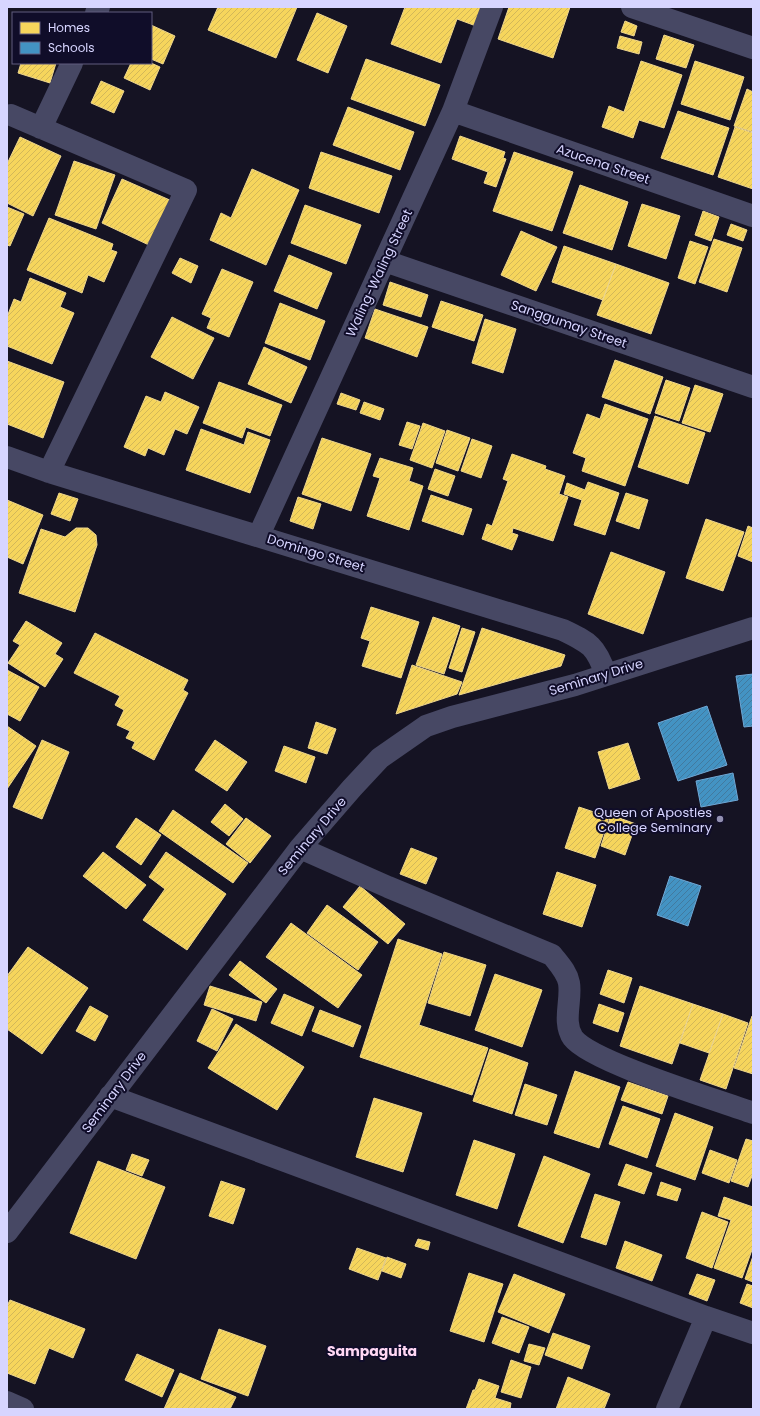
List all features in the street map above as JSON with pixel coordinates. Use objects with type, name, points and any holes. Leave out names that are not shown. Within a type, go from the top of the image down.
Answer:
[{"type":"street","name":"Waling-Waling Street","points":[[259,535],[453,111],[492,7]]},
{"type":"street","points":[[632,7],[753,48]]},
{"type":"street","points":[[41,128],[72,64]]},
{"type":"street","name":"Azucena Street","points":[[453,111],[753,216]]},
{"type":"street","points":[[11,116],[186,190],[49,472]]},
{"type":"street","name":"Sanggumay Street","points":[[385,260],[753,387]]},
{"type":"street","name":"Domingo Street","points":[[7,457],[49,472],[259,535],[563,630],[584,640],[599,655],[606,675]]},
{"type":"street","name":"Seminary Drive","points":[[7,1232],[300,848],[380,758],[426,726],[452,717],[575,685],[753,628]]},
{"type":"street","points":[[300,848],[388,887],[552,955],[565,971],[569,984],[569,1028],[573,1038],[590,1051],[638,1072],[753,1113]]},
{"type":"street","points":[[110,1096],[706,1317],[753,1333]]},
{"type":"street","points":[[666,1409],[706,1317]]},
{"type":"street","points":[[7,1402],[22,1409]]},
{"type":"building: Homes","points":[[218,7],[297,7],[276,58],[208,30]]},
{"type":"building: Homes","points":[[405,7],[483,7],[476,26],[457,19],[441,63],[391,44]]},
{"type":"building: Homes","points":[[509,7],[570,7],[553,58],[498,39]]},
{"type":"building: Homes","points":[[317,13],[347,26],[328,73],[297,60]]},
{"type":"building: Homes","points":[[625,21],[637,26],[634,36],[621,32]]},
{"type":"building: Homes","points":[[152,25],[175,36],[163,64],[152,59]]},
{"type":"building: Homes","points":[[664,35],[694,45],[686,68],[656,59]]},
{"type":"building: Homes","points":[[620,36],[642,42],[639,54],[617,48]]},
{"type":"building: Homes","points":[[366,59],[440,85],[425,126],[351,99]]},
{"type":"building: Homes","points":[[641,61],[682,75],[664,128],[639,120],[633,138],[602,127],[609,106],[624,112]]},
{"type":"building: Homes","points":[[695,61],[744,77],[730,120],[681,104]]},
{"type":"building: Homes","points":[[152,63],[160,67],[150,90],[124,78],[131,64]]},
{"type":"building: Homes","points":[[21,64],[56,64],[50,83],[18,73]]},
{"type":"building: Homes","points":[[101,81],[124,91],[114,113],[91,103]]},
{"type":"building: Homes","points":[[747,89],[753,92],[753,132],[734,126]]},
{"type":"building: Homes","points":[[348,107],[414,132],[400,170],[333,145]]},
{"type":"building: Homes","points":[[678,111],[729,128],[713,175],[661,158]]},
{"type":"building: Homes","points":[[735,127],[753,133],[753,189],[718,177]]},
{"type":"building: Homes","points":[[460,136],[505,152],[503,158],[506,159],[496,187],[484,183],[488,172],[452,159]]},
{"type":"building: Homes","points":[[20,137],[61,156],[33,216],[7,203],[7,164]]},
{"type":"building: Homes","points":[[321,152],[392,176],[379,213],[309,188]]},
{"type":"building: Homes","points":[[514,152],[573,172],[552,231],[493,211]]},
{"type":"building: Homes","points":[[74,161],[115,175],[96,229],[55,215]]},
{"type":"building: Homes","points":[[252,169],[299,190],[266,265],[210,240],[221,213],[231,218]]},
{"type":"building: Homes","points":[[122,179],[172,201],[151,246],[102,223]]},
{"type":"building: Homes","points":[[580,185],[628,202],[612,250],[563,233]]},
{"type":"building: Homes","points":[[642,204],[680,216],[666,259],[628,246]]},
{"type":"building: Homes","points":[[305,205],[361,225],[346,264],[291,243]]},
{"type":"building: Homes","points":[[7,207],[24,214],[10,246],[7,245]]},
{"type":"building: Homes","points":[[703,211],[719,217],[711,241],[695,235]]},
{"type":"building: Homes","points":[[49,218],[113,244],[111,250],[117,252],[104,282],[88,275],[82,293],[27,270]]},
{"type":"building: Homes","points":[[731,224],[747,230],[743,241],[727,235]]},
{"type":"building: Homes","points":[[521,231],[557,247],[536,291],[501,275]]},
{"type":"building: Homes","points":[[714,239],[742,248],[727,292],[699,282]]},
{"type":"building: Homes","points":[[690,241],[708,247],[695,284],[678,278]]},
{"type":"building: Homes","points":[[564,246],[616,264],[603,300],[552,282]]},
{"type":"building: Homes","points":[[289,255],[332,273],[317,309],[274,291]]},
{"type":"building: Homes","points":[[180,258],[198,266],[191,283],[172,273]]},
{"type":"building: Homes","points":[[616,264],[669,283],[651,334],[597,315]]},
{"type":"building: Homes","points":[[222,269],[253,282],[229,337],[207,328],[211,318],[202,314]]},
{"type":"building: Homes","points":[[30,278],[66,293],[60,307],[74,313],[52,364],[7,346],[7,317],[14,299],[21,302]]},
{"type":"building: Homes","points":[[390,282],[428,295],[421,317],[383,305]]},
{"type":"building: Homes","points":[[441,301],[483,315],[474,341],[432,327]]},
{"type":"building: Homes","points":[[280,303],[325,321],[310,360],[265,343]]},
{"type":"building: Homes","points":[[375,309],[428,327],[417,357],[365,338]]},
{"type":"building: Homes","points":[[172,317],[214,338],[193,379],[151,357]]},
{"type":"building: Homes","points":[[485,319],[516,329],[503,373],[472,363]]},
{"type":"building: Homes","points":[[264,347],[307,367],[291,403],[248,384]]},
{"type":"building: Homes","points":[[615,360],[663,377],[650,414],[602,397]]},
{"type":"building: Homes","points":[[7,361],[64,382],[43,438],[7,424]]},
{"type":"building: Homes","points":[[666,380],[690,388],[679,421],[655,413]]},
{"type":"building: Homes","points":[[219,382],[282,405],[270,436],[246,427],[242,438],[203,423]]},
{"type":"building: Homes","points":[[695,385],[723,394],[710,432],[682,423]]},
{"type":"building: Homes","points":[[165,392],[199,407],[187,434],[175,429],[164,455],[148,448],[145,456],[124,447],[146,396],[161,402]]},
{"type":"building: Homes","points":[[341,393],[360,400],[356,410],[337,404]]},
{"type":"building: Homes","points":[[364,402],[384,409],[380,420],[360,413]]},
{"type":"building: Homes","points":[[605,404],[648,419],[625,486],[582,471],[586,458],[573,453],[587,414],[600,419]]},
{"type":"building: Homes","points":[[655,416],[705,433],[688,484],[638,467]]},
{"type":"building: Homes","points":[[407,422],[420,426],[412,449],[399,445]]},
{"type":"building: Homes","points":[[423,423],[445,431],[432,468],[410,460]]},
{"type":"building: Homes","points":[[201,429],[244,445],[248,432],[270,440],[250,493],[186,470]]},
{"type":"building: Homes","points":[[447,430],[470,438],[458,471],[436,463]]},
{"type":"building: Homes","points":[[322,438],[371,454],[351,511],[302,494]]},
{"type":"building: Homes","points":[[472,439],[492,446],[481,478],[461,471]]},
{"type":"building: Homes","points":[[512,454],[546,466],[545,469],[565,476],[559,494],[568,497],[553,541],[513,528],[512,533],[518,535],[512,550],[482,539],[487,524],[492,526],[508,481],[503,479]]},
{"type":"building: Homes","points":[[380,458],[413,468],[409,481],[423,486],[409,530],[367,516],[380,478],[373,476]]},
{"type":"building: Homes","points":[[435,469],[455,476],[448,496],[428,489]]},
{"type":"building: Homes","points":[[588,482],[619,493],[605,535],[574,525],[582,500],[564,494],[567,483],[585,490]]},
{"type":"building: Homes","points":[[59,493],[78,499],[70,521],[51,514]]},
{"type":"building: Homes","points":[[626,493],[648,500],[639,529],[616,521]]},
{"type":"building: Homes","points":[[431,495],[472,509],[463,535],[422,521]]},
{"type":"building: Homes","points":[[298,497],[321,504],[313,529],[290,521]]},
{"type":"building: Homes","points":[[7,500],[43,515],[23,564],[7,557]]},
{"type":"building: Homes","points":[[706,519],[744,532],[723,591],[686,578]]},
{"type":"building: Homes","points":[[748,526],[753,528],[753,562],[738,556]]},
{"type":"building: Homes","points":[[76,528],[88,528],[96,535],[97,545],[75,612],[19,593],[41,529],[65,537]]},
{"type":"building: Homes","points":[[611,552],[665,572],[643,634],[588,614]]},
{"type":"building: Homes","points":[[371,607],[419,622],[401,678],[362,666],[370,641],[361,638]]},
{"type":"building: Homes","points":[[433,617],[460,626],[444,674],[416,665]]},
{"type":"building: Homes","points":[[26,621],[62,643],[55,654],[63,659],[45,687],[8,663],[20,645],[13,641]]},
{"type":"building: Homes","points":[[462,628],[475,632],[462,672],[449,668]]},
{"type":"building: Homes","points":[[482,628],[565,655],[561,666],[459,695]]},
{"type":"building: Homes","points":[[95,633],[188,680],[183,690],[188,693],[154,760],[132,748],[135,742],[126,738],[130,731],[117,725],[124,710],[115,705],[120,696],[74,673]]},
{"type":"building: Homes","points":[[412,665],[462,682],[457,694],[396,714]]},
{"type":"building: Homes","points":[[7,670],[39,687],[20,721],[7,714]]},
{"type":"building: Homes","points":[[316,722],[336,729],[327,754],[308,748]]},
{"type":"building: Homes","points":[[7,726],[36,746],[7,789]]},
{"type":"building: Homes","points":[[42,740],[69,752],[42,819],[13,807]]},
{"type":"building: Homes","points":[[215,740],[247,762],[227,791],[195,770]]},
{"type":"building: Homes","points":[[628,743],[640,779],[609,789],[598,752]]},
{"type":"building: Homes","points":[[284,746],[315,757],[306,783],[275,771]]},
{"type":"building: Homes","points":[[225,804],[243,819],[229,836],[211,822]]},
{"type":"building: Homes","points":[[579,807],[609,817],[595,858],[565,848]]},
{"type":"building: Homes","points":[[173,810],[248,863],[233,883],[159,831]]},
{"type":"building: Homes","points":[[611,815],[636,824],[625,855],[601,846]]},
{"type":"building: Homes","points":[[136,818],[161,835],[141,865],[116,847]]},
{"type":"building: Homes","points":[[246,818],[271,836],[250,863],[226,844]]},
{"type":"building: Homes","points":[[411,848],[437,858],[426,884],[400,874]]},
{"type":"building: Homes","points":[[103,852],[146,885],[126,909],[83,876]]},
{"type":"building: Homes","points":[[166,852],[226,894],[187,950],[143,920],[165,889],[149,877]]},
{"type":"building: Homes","points":[[557,872],[596,885],[582,927],[543,914]]},
{"type":"building: Homes","points":[[360,886],[405,924],[388,944],[343,907]]},
{"type":"building: Homes","points":[[327,905],[378,942],[358,970],[307,933]]},
{"type":"building: Homes","points":[[291,923],[362,975],[338,1008],[266,957]]},
{"type":"building: Homes","points":[[398,939],[442,954],[419,1025],[488,1048],[472,1095],[360,1057]]},
{"type":"building: Homes","points":[[28,947],[88,988],[42,1054],[7,1029],[7,976]]},
{"type":"building: Homes","points":[[444,952],[486,965],[470,1016],[428,1003]]},
{"type":"building: Homes","points":[[240,961],[277,989],[266,1003],[229,975]]},
{"type":"building: Homes","points":[[608,970],[632,978],[624,1003],[600,994]]},
{"type":"building: Homes","points":[[495,974],[542,990],[522,1047],[475,1030]]},
{"type":"building: Homes","points":[[210,986],[262,1002],[256,1021],[204,1005]]},
{"type":"building: Homes","points":[[640,986],[693,1004],[672,1064],[620,1046]]},
{"type":"building: Homes","points":[[284,994],[314,1007],[302,1036],[271,1023]]},
{"type":"building: Homes","points":[[599,1004],[624,1013],[618,1032],[593,1023]]},
{"type":"building: Homes","points":[[693,1004],[723,1014],[709,1053],[680,1043]]},
{"type":"building: Homes","points":[[90,1006],[108,1016],[95,1041],[76,1031]]},
{"type":"building: Homes","points":[[212,1009],[233,1019],[217,1051],[197,1041]]},
{"type":"building: Homes","points":[[320,1010],[361,1026],[353,1047],[312,1031]]},
{"type":"building: Homes","points":[[723,1014],[748,1023],[726,1089],[700,1080]]},
{"type":"building: Homes","points":[[753,1016],[753,1074],[734,1068]]},
{"type":"building: Homes","points":[[236,1024],[304,1067],[277,1110],[208,1068]]},
{"type":"building: Homes","points":[[490,1049],[528,1063],[512,1114],[473,1101]]},
{"type":"building: Homes","points":[[575,1071],[620,1087],[599,1148],[554,1133]]},
{"type":"building: Homes","points":[[628,1082],[668,1096],[662,1114],[621,1100]]},
{"type":"building: Homes","points":[[525,1084],[557,1095],[547,1125],[515,1115]]},
{"type":"building: Homes","points":[[374,1098],[422,1113],[403,1172],[356,1157]]},
{"type":"building: Homes","points":[[623,1106],[660,1119],[647,1158],[609,1144]]},
{"type":"building: Homes","points":[[675,1113],[713,1127],[695,1180],[656,1166]]},
{"type":"building: Homes","points":[[746,1139],[753,1141],[753,1173],[748,1187],[731,1181]]},
{"type":"building: Homes","points":[[474,1140],[515,1154],[497,1209],[456,1195]]},
{"type":"building: Homes","points":[[710,1150],[737,1160],[729,1183],[702,1173]]},
{"type":"building: Homes","points":[[132,1154],[149,1160],[142,1176],[126,1170]]},
{"type":"building: Homes","points":[[544,1156],[590,1174],[563,1243],[518,1226]]},
{"type":"building: Homes","points":[[98,1161],[165,1187],[136,1259],[70,1233]]},
{"type":"building: Homes","points":[[626,1164],[652,1173],[644,1194],[618,1185]]},
{"type":"building: Homes","points":[[221,1181],[245,1189],[233,1224],[209,1216]]},
{"type":"building: Homes","points":[[661,1182],[681,1189],[677,1201],[657,1195]]},
{"type":"building: Homes","points":[[595,1194],[620,1202],[606,1245],[581,1237]]},
{"type":"building: Homes","points":[[724,1197],[753,1207],[753,1247],[742,1278],[714,1268],[731,1220],[718,1216]]},
{"type":"building: Homes","points":[[702,1212],[728,1222],[712,1268],[686,1258]]},
{"type":"building: Homes","points":[[418,1239],[430,1242],[428,1250],[415,1246]]},
{"type":"building: Homes","points":[[625,1241],[662,1255],[652,1281],[616,1268]]},
{"type":"building: Homes","points":[[357,1248],[386,1258],[378,1280],[349,1269]]},
{"type":"building: Homes","points":[[753,1256],[753,1282],[745,1279]]},
{"type":"building: Homes","points":[[387,1257],[406,1264],[401,1278],[382,1271]]},
{"type":"building: Homes","points":[[469,1273],[503,1284],[484,1342],[450,1331]]},
{"type":"building: Homes","points":[[514,1274],[565,1294],[549,1333],[498,1312]]},
{"type":"building: Homes","points":[[697,1274],[715,1280],[707,1301],[689,1294]]},
{"type":"building: Homes","points":[[747,1284],[753,1286],[753,1308],[740,1303]]},
{"type":"building: Homes","points":[[10,1300],[85,1329],[73,1358],[49,1348],[35,1384],[7,1373],[7,1306]]},
{"type":"building: Homes","points":[[502,1317],[529,1327],[519,1353],[492,1343]]},
{"type":"building: Homes","points":[[219,1329],[266,1346],[248,1396],[201,1379]]},
{"type":"building: Homes","points":[[553,1333],[590,1346],[582,1369],[545,1355]]},
{"type":"building: Homes","points":[[529,1344],[545,1348],[539,1365],[524,1361]]},
{"type":"building: Homes","points":[[137,1354],[174,1370],[162,1397],[125,1380]]},
{"type":"building: Homes","points":[[511,1360],[531,1367],[521,1398],[501,1392]]},
{"type":"building: Homes","points":[[180,1373],[236,1397],[230,1409],[164,1409]]},
{"type":"building: Homes","points":[[568,1377],[610,1394],[604,1409],[556,1409]]},
{"type":"building: Homes","points":[[479,1379],[499,1386],[495,1398],[511,1403],[510,1409],[466,1409]]},
{"type":"building: Schools","points":[[753,674],[753,726],[744,727],[736,676]]},
{"type":"building: Schools","points":[[707,706],[727,765],[678,781],[658,723]]},
{"type":"building: Schools","points":[[733,773],[738,800],[701,807],[696,781]]},
{"type":"building: Schools","points":[[670,876],[701,886],[688,926],[657,915]]},
{"type":"place","name":"Queen of Apostles College Seminary","points":[[720,819]]},
{"type":"district","name":"Sampaguita","points":[[372,1351]]}]
